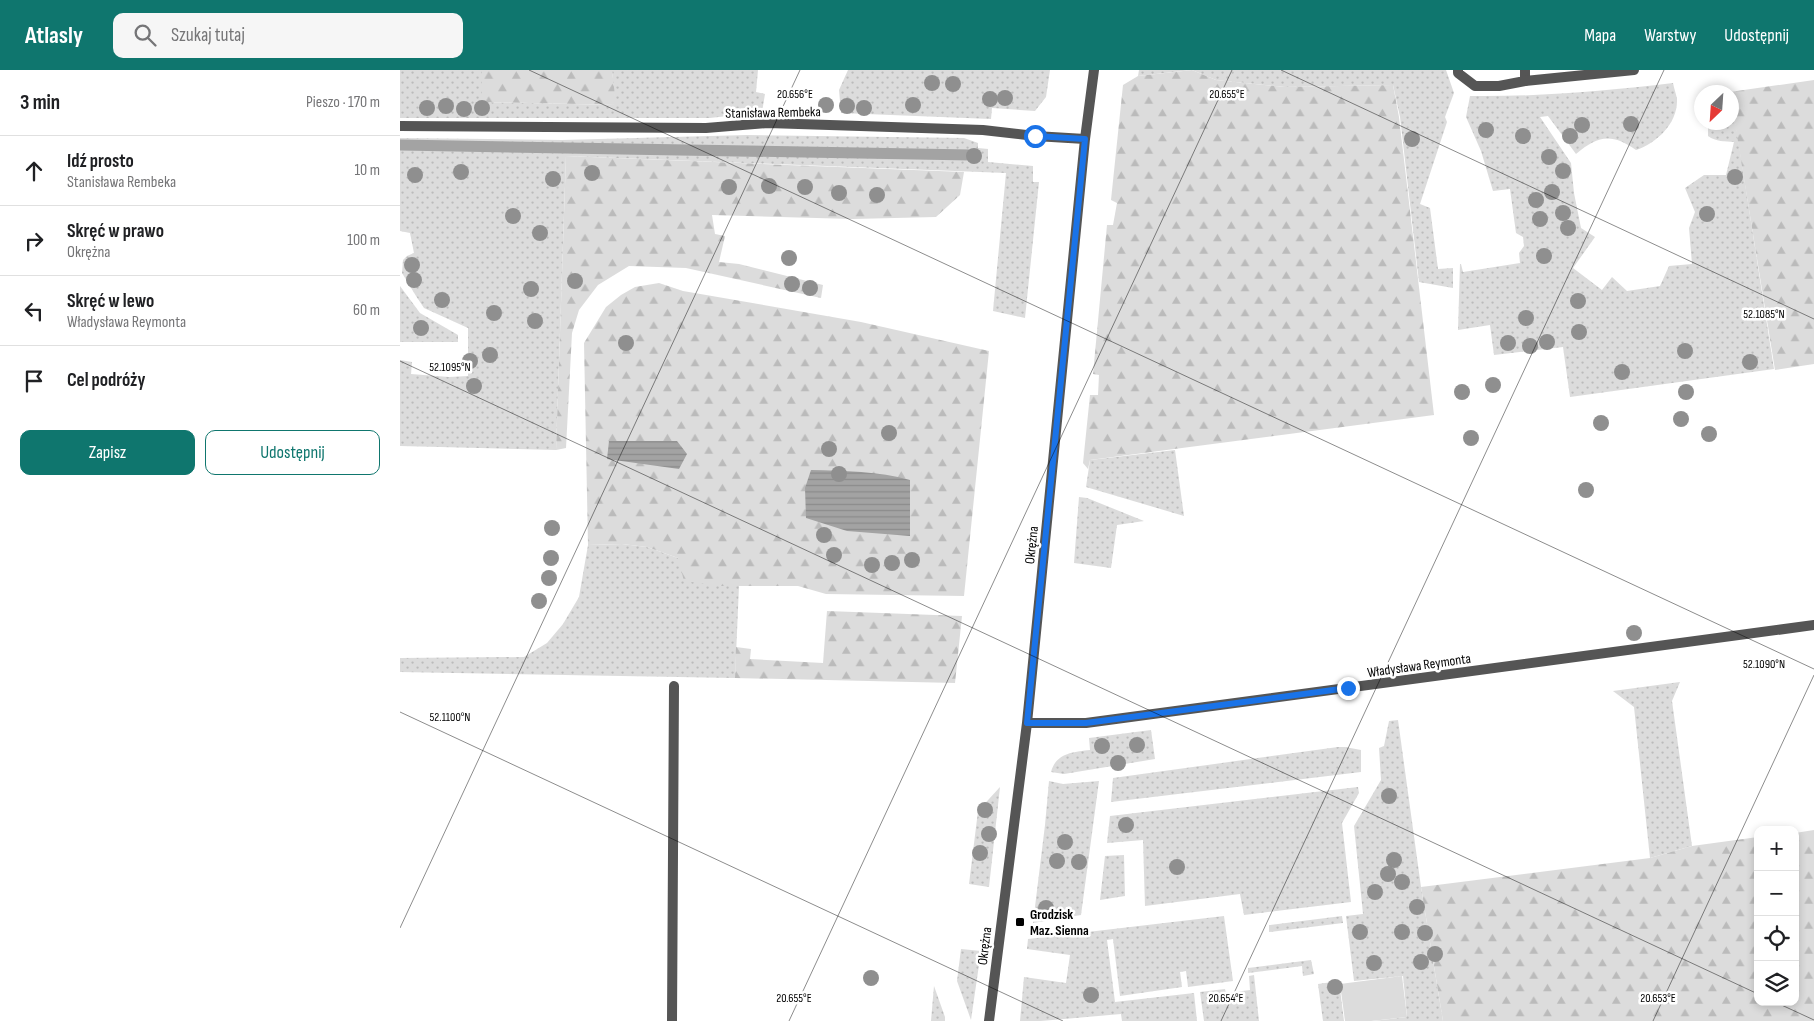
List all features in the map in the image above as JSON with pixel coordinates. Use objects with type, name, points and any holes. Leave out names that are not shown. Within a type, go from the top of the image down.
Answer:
[{"type":"street","name":"Okrężna","points":[[989,1021],[1027,723],[1085,139],[1094,70]]},
{"type":"street","points":[[1458,70],[1458,73],[1475,86],[1499,86],[1525,81],[1634,70]]},
{"type":"street","points":[[1525,70],[1525,81]]},
{"type":"street","name":"Stanisława Rembeka","points":[[400,126],[706,128],[768,123],[983,130],[1085,139]]},
{"type":"street","name":"Władysława Reymonta","points":[[1027,723],[1086,723],[1814,625]]},
{"type":"street","points":[[672,1021],[674,686]]},
{"type":"green space","points":[[400,70],[482,70],[482,102],[615,105],[612,70],[758,70],[756,92],[765,94],[762,112],[710,118],[400,118]]},
{"type":"green space","points":[[482,70],[612,70],[616,105],[482,102]]},
{"type":"green space","points":[[848,70],[1050,70],[1046,97],[1035,111],[992,108],[991,119],[841,113],[839,90]]},
{"type":"green space","points":[[1139,70],[1192,70],[1138,76]]},
{"type":"green space","points":[[1192,70],[1446,70],[1454,93],[1445,117],[1447,122],[1420,204],[1430,208],[1438,269],[1453,268],[1453,288],[1419,282],[1400,117],[1393,85],[1285,87],[1216,80]]},
{"type":"green space","points":[[1192,70],[1216,80],[1285,87],[1393,85],[1399,117],[1434,415],[1090,460],[1088,469],[1083,463],[1090,395],[1098,395],[1099,375],[1093,374],[1107,225],[1113,225],[1117,203],[1111,200],[1123,85],[1138,76]]},
{"type":"green space","points":[[1814,80],[1814,364],[1775,370],[1736,130],[1739,130],[1739,91]]},
{"type":"green space","points":[[1673,83],[1677,99],[1674,116],[1665,131],[1644,147],[1636,150],[1620,141],[1605,138],[1591,143],[1576,154],[1548,116],[1540,117],[1571,163],[1574,193],[1581,228],[1595,237],[1573,268],[1602,290],[1612,277],[1627,291],[1660,286],[1669,266],[1692,264],[1689,228],[1695,212],[1685,188],[1704,175],[1726,175],[1734,142],[1711,138],[1708,136],[1708,130],[1737,130],[1774,369],[1570,397],[1563,347],[1494,355],[1490,325],[1458,330],[1460,264],[1463,272],[1520,263],[1519,253],[1524,246],[1523,237],[1516,233],[1510,189],[1493,191],[1481,151],[1466,117],[1470,96],[1521,96],[1622,89]]},
{"type":"green space","points":[[747,135],[964,138],[978,143],[978,148],[988,149],[988,162],[1033,166],[1033,182],[1039,182],[1025,318],[993,311],[1006,173],[566,156],[556,450],[400,446],[400,360],[412,362],[411,374],[449,377],[468,376],[468,328],[424,308],[402,273],[403,260],[414,253],[410,233],[400,231],[400,138],[562,140]]},
{"type":"green space","points":[[566,156],[964,172],[960,195],[936,217],[853,219],[712,215],[715,234],[725,236],[719,262],[739,264],[823,285],[821,298],[686,268],[629,266],[598,285],[579,310],[572,333],[566,448],[556,450]]},
{"type":"green space","points":[[659,283],[683,291],[861,322],[989,351],[964,596],[826,594],[798,586],[721,586],[684,581],[678,558],[647,547],[622,544],[588,545],[584,343],[606,307],[621,295],[635,287]]},
{"type":"green space","points":[[400,286],[420,313],[458,335],[458,342],[400,342]]},
{"type":"green space","points":[[1175,450],[1184,516],[1086,487],[1090,460]]},
{"type":"green space","points":[[1079,497],[1087,498],[1144,521],[1117,525],[1111,568],[1074,563]]},
{"type":"green space","points":[[622,544],[647,547],[678,558],[721,586],[739,586],[735,678],[400,672],[400,658],[524,657],[547,643],[563,624],[579,597],[588,545]]},
{"type":"green space","points":[[827,611],[962,616],[955,683],[735,678],[736,647],[751,649],[750,659],[823,663]]},
{"type":"green space","points":[[1680,682],[1672,701],[1692,846],[1650,858],[1634,707],[1613,691]]},
{"type":"green space","points":[[1398,720],[1421,887],[1443,1021],[1373,1021],[1407,1017],[1403,976],[1354,981],[1346,916],[1363,914],[1354,826],[1381,780],[1379,748],[1384,746],[1389,721]]},
{"type":"green space","points":[[1151,730],[1155,759],[1064,774],[1051,772],[1053,766],[1061,757],[1090,750],[1089,738]]},
{"type":"green space","points":[[1338,747],[1361,750],[1361,772],[1111,802],[1113,778]]},
{"type":"green space","points":[[1049,781],[1063,784],[1099,781],[1081,915],[1033,923],[1045,825]]},
{"type":"green space","points":[[1000,787],[989,887],[969,884],[978,811]]},
{"type":"green space","points":[[1358,787],[1359,793],[1342,823],[1351,902],[1244,915],[1240,894],[1145,906],[1143,840],[1107,843],[1110,816]]},
{"type":"green space","points":[[1814,830],[1814,1021],[1443,1021],[1421,887],[1650,858],[1692,846],[1754,838],[1754,1006],[1799,1006],[1799,832]]},
{"type":"green space","points":[[1124,855],[1125,896],[1100,900],[1105,856]]},
{"type":"green space","points":[[1224,916],[1233,981],[1188,987],[1186,971],[1180,972],[1182,987],[1120,996],[1113,939],[1107,940],[1115,1002],[1194,993],[1197,1021],[1122,1021],[1121,1014],[1020,1021],[1024,977],[1066,983],[1070,955],[1027,949],[1028,939]]},
{"type":"green space","points":[[1342,916],[1343,923],[1269,932],[1269,925]]},
{"type":"green space","points":[[961,949],[981,951],[971,1020],[957,981]]},
{"type":"green space","points":[[1311,960],[1314,974],[1303,976],[1302,966],[1248,973],[1248,968]]},
{"type":"green space","points":[[1254,975],[1259,1021],[1204,1021],[1200,992],[1225,989],[1226,993],[1250,990],[1249,976]]},
{"type":"green space","points":[[1402,976],[1407,1017],[1371,1021],[1345,1021],[1340,984]]},
{"type":"green space","points":[[1339,981],[1344,1021],[1323,1021],[1318,984]]},
{"type":"green space","points":[[934,986],[945,1017],[945,1021],[931,1021]]},
{"type":"shaded area","points":[[609,441],[677,441],[687,454],[679,469],[607,459]]},
{"type":"shaded area","points":[[811,470],[874,473],[910,480],[910,536],[847,531],[806,518],[805,488]]},
{"type":"waterway","points":[[400,145],[971,155]]},
{"type":"place","name":"Grodzisk Maz. Sienna","points":[[1020,922]]},
{"type":"route","points":[[1035,136],[1085,139],[1027,723],[1086,723],[1348,688]]}]
